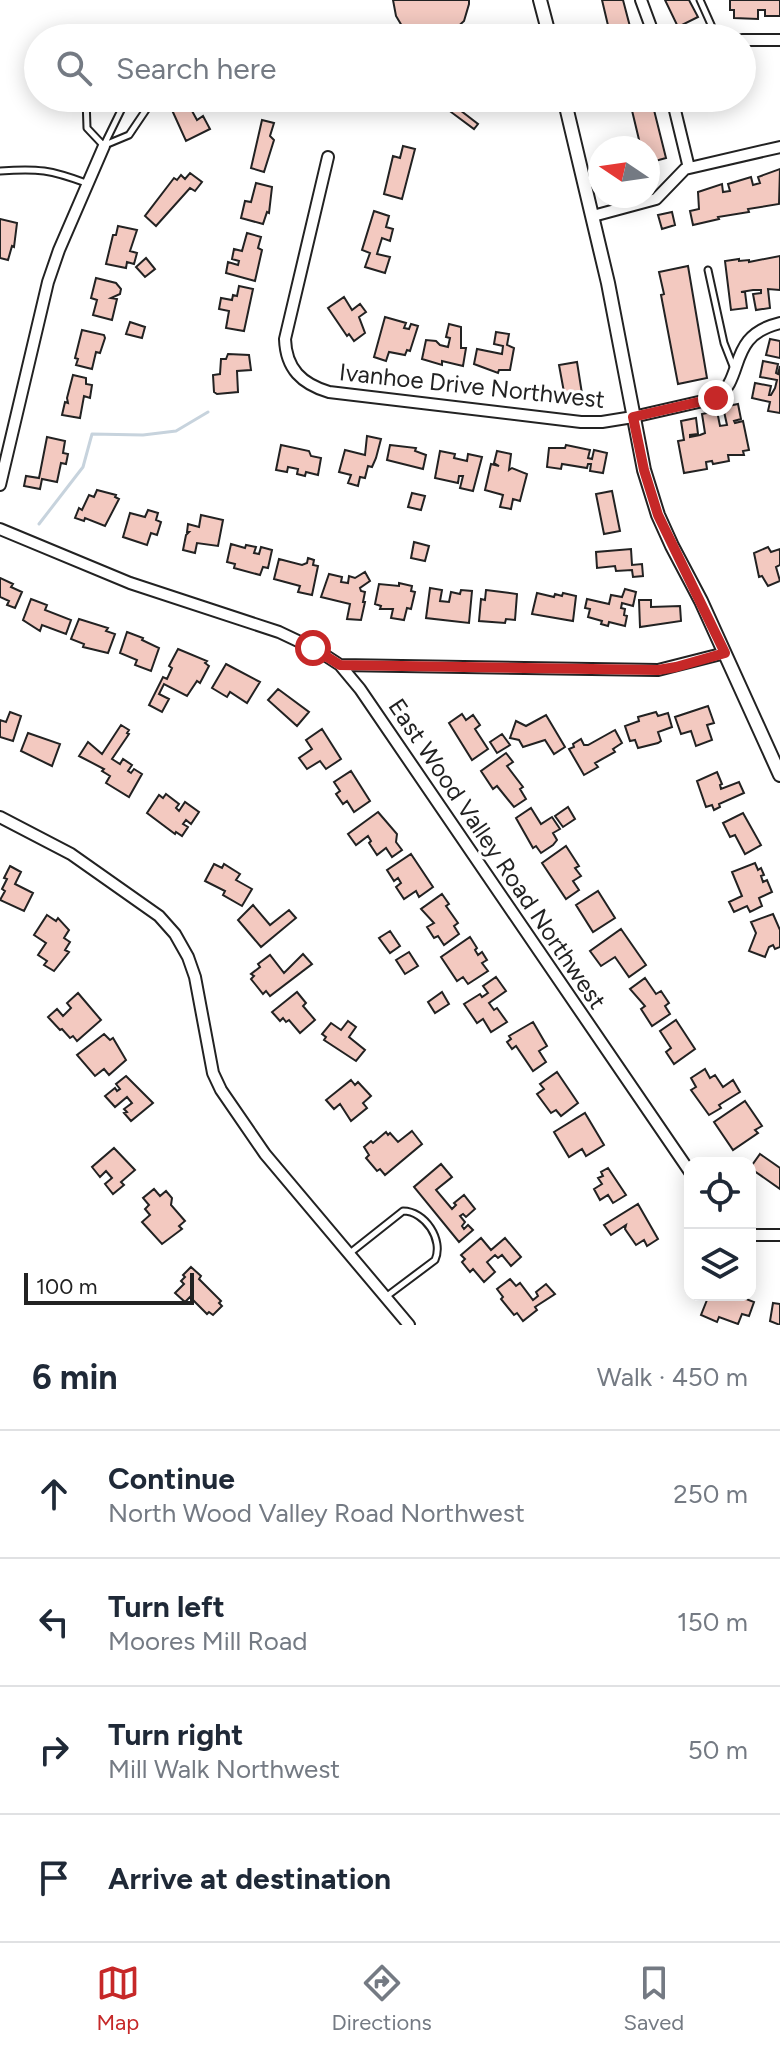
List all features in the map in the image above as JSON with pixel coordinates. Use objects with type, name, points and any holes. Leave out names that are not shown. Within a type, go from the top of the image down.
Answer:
[{"type":"street","points":[[540,0],[546,24]]},
{"type":"street","points":[[641,0],[650,24]]},
{"type":"street","points":[[756,40],[780,40]]},
{"type":"street","points":[[567,112],[593,216],[644,470],[658,515],[780,775]]},
{"type":"street","points":[[675,112],[689,168]]},
{"type":"street","points":[[0,485],[48,282],[104,146]]},
{"type":"street","points":[[593,216],[656,199],[675,177],[689,168],[780,147]]},
{"type":"street","name":"Ivanhoe Drive Northwest","points":[[328,157],[285,339],[289,362],[302,380],[329,392],[581,422],[633,417],[716,398],[728,386],[747,342],[759,331],[780,323]]},
{"type":"street","name":"East Wood Valley Road Northwest","points":[[0,529],[130,583],[279,632],[340,665],[360,689],[684,1163]]},
{"type":"street","points":[[340,665],[658,670],[725,653]]},
{"type":"street","points":[[0,817],[71,854],[159,916],[175,934],[195,977],[213,1073],[221,1090],[265,1154],[409,1325]]},
{"type":"street","points":[[756,1235],[780,1235]]},
{"type":"lane","points":[[700,0],[711,24]]},
{"type":"lane","points":[[86,112],[87,128],[104,146]]},
{"type":"lane","points":[[104,146],[120,112]]},
{"type":"lane","points":[[104,146],[129,135],[145,112]]},
{"type":"lane","points":[[0,171],[34,168],[87,184]]},
{"type":"lane","points":[[708,270],[724,343],[734,367]]},
{"type":"lane","points":[[350,1253],[403,1211],[410,1211],[423,1219],[438,1242],[439,1251],[435,1260],[387,1296]]},
{"type":"building","points":[[393,0],[469,0],[461,24],[401,24]]},
{"type":"building","points":[[602,0],[623,0],[629,24],[608,24]]},
{"type":"building","points":[[665,0],[689,0],[698,17],[677,24]]},
{"type":"building","points":[[730,0],[780,0],[780,16],[765,16],[765,10],[758,10],[758,19],[734,18]]},
{"type":"building","points":[[173,112],[193,112],[197,120],[203,116],[210,129],[186,141]]},
{"type":"building","points":[[451,112],[462,112],[478,124],[474,129]]},
{"type":"building","points":[[632,112],[654,112],[666,158],[660,160],[660,136],[638,136]]},
{"type":"building","points":[[262,120],[274,123],[270,136],[274,140],[264,172],[251,168]]},
{"type":"building","points":[[403,146],[415,149],[402,199],[384,194],[393,156],[400,158]]},
{"type":"building","points":[[780,169],[779,204],[748,209],[749,212],[693,225],[690,211],[699,209],[698,192],[722,184],[723,192],[730,191],[728,184],[751,177],[753,185],[760,183],[758,177]]},
{"type":"building","points":[[190,173],[202,182],[195,191],[190,188],[156,226],[145,216],[174,178],[177,180],[181,175],[185,179]]},
{"type":"building","points":[[256,183],[272,187],[269,213],[263,224],[241,218],[245,201],[251,202]]},
{"type":"building","points":[[374,211],[389,216],[386,227],[393,229],[390,241],[382,238],[377,254],[390,257],[385,273],[365,267],[370,253],[362,250]]},
{"type":"building","points":[[672,212],[675,225],[662,229],[658,215]]},
{"type":"building","points":[[0,219],[17,223],[14,247],[8,260],[0,258]]},
{"type":"building","points":[[118,226],[137,230],[130,251],[137,253],[134,264],[127,262],[126,268],[106,264]]},
{"type":"building","points":[[247,233],[261,237],[258,248],[262,250],[255,281],[226,273],[228,262],[238,265],[239,261],[232,259],[234,249],[242,251]]},
{"type":"building","points":[[780,256],[780,290],[768,289],[770,308],[756,310],[753,294],[761,293],[761,290],[753,290],[741,292],[745,292],[747,308],[731,310],[725,261],[739,259],[749,262]]},
{"type":"building","points":[[146,258],[155,269],[145,277],[136,267]]},
{"type":"building","points":[[688,266],[707,378],[678,384],[659,272]]},
{"type":"building","points":[[96,278],[116,283],[121,289],[120,294],[111,298],[117,299],[112,320],[93,315],[97,300],[91,298]]},
{"type":"building","points":[[239,286],[253,289],[244,331],[226,328],[229,311],[219,309],[221,298],[232,300],[233,295],[237,296]]},
{"type":"building","points":[[344,297],[352,310],[360,304],[366,312],[359,317],[365,333],[354,341],[349,334],[347,336],[328,308]]},
{"type":"building","points":[[385,317],[406,323],[404,328],[409,329],[411,324],[418,326],[410,351],[407,350],[405,355],[389,352],[386,361],[374,357]]},
{"type":"building","points":[[130,322],[145,327],[142,338],[126,334]]},
{"type":"building","points":[[449,324],[461,327],[461,348],[466,348],[463,366],[442,361],[442,365],[422,359],[426,340],[448,347],[450,338],[446,337]]},
{"type":"building","points":[[82,330],[104,335],[105,338],[100,353],[96,352],[92,369],[76,365]]},
{"type":"building","points":[[496,332],[509,334],[507,345],[514,348],[510,370],[499,370],[498,373],[474,364],[477,349],[502,354],[503,346],[494,344]]},
{"type":"building","points":[[770,339],[780,341],[780,358],[766,355]]},
{"type":"building","points":[[228,354],[249,355],[251,370],[237,371],[238,392],[217,394],[214,392],[213,375],[220,374],[221,359],[226,359]]},
{"type":"building","points":[[763,361],[778,364],[778,374],[780,366],[780,413],[768,411],[770,402],[752,398],[755,383],[771,386],[769,395],[775,388],[777,380],[760,377]]},
{"type":"building","points":[[577,362],[583,400],[566,403],[559,365]]},
{"type":"building","points":[[73,375],[86,378],[86,384],[92,385],[90,398],[84,396],[80,418],[62,415],[65,402],[68,403]]},
{"type":"building","points":[[738,404],[741,419],[734,421],[743,421],[749,450],[743,451],[744,455],[728,455],[729,461],[706,462],[707,469],[684,473],[678,441],[684,440],[681,421],[696,418],[698,434],[690,437],[700,435],[705,433],[702,414],[717,411],[720,426],[727,425],[723,407]]},
{"type":"building","points":[[367,436],[381,439],[372,467],[368,466],[365,478],[360,477],[358,486],[348,483],[351,475],[339,472],[345,450],[365,455]]},
{"type":"building","points":[[47,437],[65,441],[63,453],[68,454],[66,464],[61,463],[57,482],[42,479],[40,489],[24,486],[26,476],[39,478]]},
{"type":"building","points":[[281,445],[309,451],[311,456],[321,458],[318,475],[306,472],[305,476],[297,474],[298,469],[288,467],[287,472],[276,470]]},
{"type":"building","points":[[390,445],[416,448],[415,451],[426,455],[423,469],[387,460]]},
{"type":"building","points":[[566,445],[590,450],[588,458],[592,459],[594,450],[607,453],[603,473],[590,471],[591,464],[587,468],[562,464],[561,469],[547,467],[549,448],[565,448]]},
{"type":"building","points":[[440,451],[467,461],[468,454],[482,457],[473,491],[460,488],[463,476],[459,476],[458,483],[435,478]]},
{"type":"building","points":[[497,451],[511,454],[509,470],[512,468],[527,474],[520,501],[513,499],[511,509],[500,507],[503,495],[485,490],[491,464],[499,466],[494,463]]},
{"type":"building","points":[[97,490],[116,495],[119,499],[105,526],[85,518],[84,521],[75,518],[89,495],[94,497]]},
{"type":"building","points":[[612,491],[620,531],[604,534],[596,494]]},
{"type":"building","points":[[412,493],[425,496],[421,510],[408,507]]},
{"type":"building","points":[[148,510],[158,513],[156,520],[161,522],[157,535],[151,533],[147,545],[123,537],[130,513],[145,517]]},
{"type":"building","points":[[201,515],[223,520],[218,546],[197,543],[195,553],[183,550],[189,532],[188,524],[199,527]]},
{"type":"building","points":[[414,542],[429,546],[425,561],[411,558]]},
{"type":"building","points":[[231,544],[256,547],[254,553],[259,554],[261,547],[272,550],[268,568],[263,567],[260,575],[234,568],[235,564],[227,562]]},
{"type":"building","points":[[768,547],[771,552],[780,549],[780,565],[776,567],[780,581],[768,586],[762,576],[759,577],[754,553]]},
{"type":"building","points":[[631,549],[632,565],[642,564],[643,576],[633,577],[632,570],[616,571],[615,566],[597,568],[596,552]]},
{"type":"building","points":[[308,558],[318,566],[312,595],[298,592],[300,586],[274,579],[279,559],[302,565],[307,563]]},
{"type":"building","points":[[365,572],[370,581],[360,588],[365,592],[361,620],[347,619],[350,604],[321,597],[329,574],[342,577],[341,582],[348,583],[349,576],[355,578]]},
{"type":"building","points":[[0,578],[22,592],[15,608],[0,597]]},
{"type":"building","points":[[399,583],[412,586],[411,591],[415,592],[411,609],[407,608],[404,620],[391,618],[393,609],[380,609],[381,606],[375,604],[379,584],[399,586]]},
{"type":"building","points":[[430,588],[442,590],[440,601],[449,602],[451,592],[460,594],[461,590],[472,591],[469,623],[426,618]]},
{"type":"building","points":[[625,589],[636,592],[633,606],[622,603],[621,608],[625,609],[624,615],[627,616],[625,626],[609,622],[608,626],[588,617],[590,609],[585,608],[587,599],[609,604],[611,595],[622,597]]},
{"type":"building","points":[[486,590],[517,594],[515,620],[506,619],[505,623],[479,621],[481,599],[485,600]]},
{"type":"building","points":[[537,593],[554,597],[563,593],[576,596],[573,621],[532,614]]},
{"type":"building","points":[[31,599],[47,605],[45,610],[71,620],[66,634],[42,625],[40,631],[23,620]]},
{"type":"building","points":[[639,600],[651,600],[651,607],[680,606],[681,621],[640,627]]},
{"type":"building","points":[[79,619],[108,628],[106,631],[115,634],[108,653],[83,647],[84,644],[71,639]]},
{"type":"building","points":[[127,632],[159,648],[151,671],[135,665],[137,660],[120,653]]},
{"type":"building","points":[[178,649],[207,661],[205,663],[209,666],[200,683],[197,681],[187,696],[164,684],[159,694],[169,699],[162,712],[149,705],[163,677],[167,679],[172,668],[169,666]]},
{"type":"building","points":[[226,664],[260,682],[247,703],[230,692],[227,697],[212,688]]},
{"type":"building","points":[[278,689],[309,712],[297,726],[268,700]]},
{"type":"building","points":[[708,706],[714,723],[707,725],[712,740],[696,746],[691,731],[681,734],[675,717]]},
{"type":"building","points":[[10,712],[21,716],[13,741],[0,737],[0,720],[6,722]]},
{"type":"building","points":[[656,712],[658,716],[668,713],[672,727],[658,732],[661,741],[658,743],[638,748],[635,740],[630,741],[625,726],[639,721],[638,717]]},
{"type":"building","points":[[462,714],[466,720],[473,715],[480,725],[475,729],[488,749],[472,760],[449,723]]},
{"type":"building","points":[[546,715],[565,747],[554,754],[545,740],[523,747],[519,740],[510,738],[516,721],[526,726]]},
{"type":"building","points":[[121,725],[129,730],[129,734],[112,759],[120,764],[123,759],[132,765],[128,771],[131,773],[134,769],[142,774],[129,797],[106,783],[110,776],[102,771],[104,769],[79,756],[88,742],[102,754]]},
{"type":"building","points":[[322,729],[341,759],[326,769],[320,761],[307,769],[299,758],[312,749],[306,740]]},
{"type":"building","points":[[615,730],[622,743],[613,749],[615,752],[595,763],[598,767],[584,775],[569,749],[581,739],[584,745],[588,745]]},
{"type":"building","points":[[28,733],[60,744],[52,766],[21,751]]},
{"type":"building","points":[[502,734],[510,745],[497,753],[490,742]]},
{"type":"building","points":[[506,753],[513,762],[507,766],[523,787],[520,789],[526,799],[514,807],[497,786],[493,789],[481,771]]},
{"type":"building","points":[[351,771],[370,801],[354,812],[347,801],[343,804],[336,794],[340,791],[334,782]]},
{"type":"building","points":[[717,772],[721,789],[739,782],[744,793],[719,804],[720,807],[714,810],[712,805],[706,807],[697,781]]},
{"type":"building","points":[[166,794],[179,804],[176,808],[179,811],[185,802],[199,812],[191,824],[186,820],[183,824],[188,827],[182,836],[147,813],[159,795],[163,798]]},
{"type":"building","points":[[568,807],[575,819],[563,827],[555,816]]},
{"type":"building","points":[[531,808],[541,824],[552,817],[560,829],[553,833],[557,840],[541,853],[536,846],[533,848],[516,818]]},
{"type":"building","points":[[378,812],[397,834],[396,842],[402,850],[392,857],[386,848],[377,855],[368,836],[356,845],[348,834]]},
{"type":"building","points":[[743,813],[761,845],[745,854],[735,835],[730,837],[723,823]]},
{"type":"building","points":[[566,846],[579,866],[575,868],[581,876],[573,881],[579,890],[566,899],[542,863]]},
{"type":"building","points":[[411,854],[433,887],[419,897],[416,891],[404,899],[396,887],[401,883],[398,878],[394,881],[387,870]]},
{"type":"building","points":[[755,863],[764,875],[761,876],[763,882],[767,880],[772,892],[759,898],[762,906],[750,912],[747,906],[734,912],[729,902],[742,896],[732,872]]},
{"type":"building","points":[[214,864],[222,868],[224,864],[240,874],[236,880],[252,889],[242,906],[223,895],[225,891],[205,881]]},
{"type":"building","points":[[10,866],[21,872],[15,884],[33,893],[24,911],[0,900]]},
{"type":"building","points":[[598,891],[615,918],[593,932],[576,905]]},
{"type":"building","points":[[442,894],[458,923],[454,926],[459,934],[444,945],[438,936],[434,938],[427,927],[434,923],[421,909]]},
{"type":"building","points":[[253,905],[270,925],[289,910],[296,918],[261,947],[238,920]]},
{"type":"building","points":[[773,914],[780,930],[780,947],[769,947],[765,957],[749,951],[756,933],[751,922]]},
{"type":"building","points":[[47,915],[56,921],[58,918],[69,930],[64,938],[70,942],[65,950],[69,952],[54,971],[44,965],[47,961],[38,955],[46,943],[34,935]]},
{"type":"building","points":[[621,929],[646,965],[629,977],[615,957],[601,966],[590,951]]},
{"type":"building","points":[[390,931],[400,946],[390,953],[379,938]]},
{"type":"building","points":[[470,937],[478,955],[482,952],[487,960],[482,963],[488,971],[468,984],[463,977],[457,981],[441,957]]},
{"type":"building","points":[[409,952],[418,966],[405,974],[396,960]]},
{"type":"building","points":[[303,954],[312,964],[270,996],[266,991],[263,994],[251,979],[254,976],[251,974],[260,967],[258,964],[270,955],[284,973]]},
{"type":"building","points":[[496,977],[506,991],[489,1003],[507,1022],[491,1032],[483,1019],[477,1023],[464,1004],[480,994],[482,997],[488,993],[483,986]]},
{"type":"building","points":[[645,978],[656,994],[661,991],[669,1003],[665,1006],[670,1014],[652,1026],[641,1009],[645,1006],[630,989]]},
{"type":"building","points":[[297,992],[306,1003],[303,1006],[315,1020],[300,1033],[289,1020],[286,1022],[283,1018],[280,1021],[272,1012]]},
{"type":"building","points":[[442,992],[449,1004],[435,1013],[428,1002]]},
{"type":"building","points":[[78,993],[101,1020],[77,1041],[48,1017],[57,1009],[63,1016],[71,1008],[67,1003]]},
{"type":"building","points":[[676,1020],[695,1049],[674,1064],[666,1052],[671,1048],[660,1031]]},
{"type":"building","points":[[348,1021],[356,1027],[349,1037],[365,1050],[356,1061],[324,1040],[326,1037],[322,1034],[331,1023],[341,1030]]},
{"type":"building","points":[[533,1022],[547,1046],[539,1051],[546,1062],[533,1071],[516,1046],[512,1049],[507,1042],[511,1039],[509,1036]]},
{"type":"building","points":[[104,1034],[110,1040],[113,1038],[126,1060],[109,1075],[104,1069],[95,1076],[77,1055]]},
{"type":"building","points":[[705,1069],[710,1078],[715,1075],[723,1087],[733,1080],[740,1092],[709,1115],[691,1090],[696,1087],[691,1078]]},
{"type":"building","points":[[557,1072],[578,1103],[561,1116],[556,1110],[551,1113],[537,1094],[544,1089],[540,1084]]},
{"type":"building","points":[[126,1076],[153,1103],[131,1121],[124,1113],[127,1112],[124,1109],[132,1103],[127,1097],[115,1107],[105,1096],[115,1088],[117,1091],[120,1089],[116,1084]]},
{"type":"building","points":[[351,1080],[355,1085],[358,1082],[371,1096],[363,1103],[367,1108],[351,1121],[340,1104],[334,1109],[326,1100]]},
{"type":"building","points":[[745,1101],[762,1126],[755,1130],[758,1133],[733,1150],[714,1122]]},
{"type":"building","points":[[585,1113],[604,1145],[586,1156],[582,1149],[569,1157],[554,1132]]},
{"type":"building","points":[[412,1131],[422,1144],[385,1175],[366,1158],[369,1155],[364,1147],[386,1132],[398,1142]]},
{"type":"building","points":[[114,1148],[135,1170],[113,1194],[105,1184],[112,1178],[106,1171],[100,1177],[92,1167]]},
{"type":"building","points":[[760,1154],[780,1168],[780,1189],[756,1172],[756,1160]]},
{"type":"building","points":[[441,1164],[452,1177],[436,1190],[452,1209],[464,1195],[475,1209],[466,1217],[463,1214],[460,1216],[465,1222],[462,1226],[464,1229],[468,1225],[473,1230],[459,1242],[414,1187]]},
{"type":"building","points":[[608,1168],[626,1195],[613,1203],[608,1195],[600,1200],[594,1189],[602,1184],[598,1178]]},
{"type":"building","points":[[154,1189],[160,1196],[166,1191],[172,1198],[171,1205],[185,1221],[179,1226],[182,1229],[162,1244],[142,1222],[150,1215],[145,1209],[149,1205],[143,1198]]},
{"type":"building","points":[[638,1204],[658,1239],[647,1246],[644,1240],[636,1245],[625,1229],[626,1225],[611,1235],[604,1225]]},
{"type":"building","points":[[481,1238],[491,1250],[505,1238],[521,1257],[511,1266],[502,1255],[498,1258],[495,1255],[487,1262],[495,1272],[484,1282],[473,1269],[470,1272],[461,1255]]},
{"type":"building","points":[[191,1267],[221,1301],[222,1306],[213,1315],[207,1314],[190,1297],[185,1302],[175,1293],[184,1284],[181,1281],[185,1277],[183,1275]]},
{"type":"building","points":[[510,1279],[516,1286],[520,1283],[533,1300],[538,1296],[536,1292],[546,1284],[555,1294],[535,1307],[537,1310],[523,1321],[501,1299],[503,1297],[497,1289]]},
{"type":"building","points":[[707,1301],[754,1302],[749,1316],[742,1314],[738,1324],[719,1317],[717,1322],[701,1315]]},
{"type":"building","points":[[773,1303],[780,1304],[780,1325],[770,1321]]},
{"type":"waterway","points":[[39,524],[83,467],[92,434],[143,435],[176,431],[208,412]]},
{"type":"route","points":[[313,648],[340,665],[470,669],[658,670],[725,653],[658,515],[644,470],[633,417],[716,398]]}]
